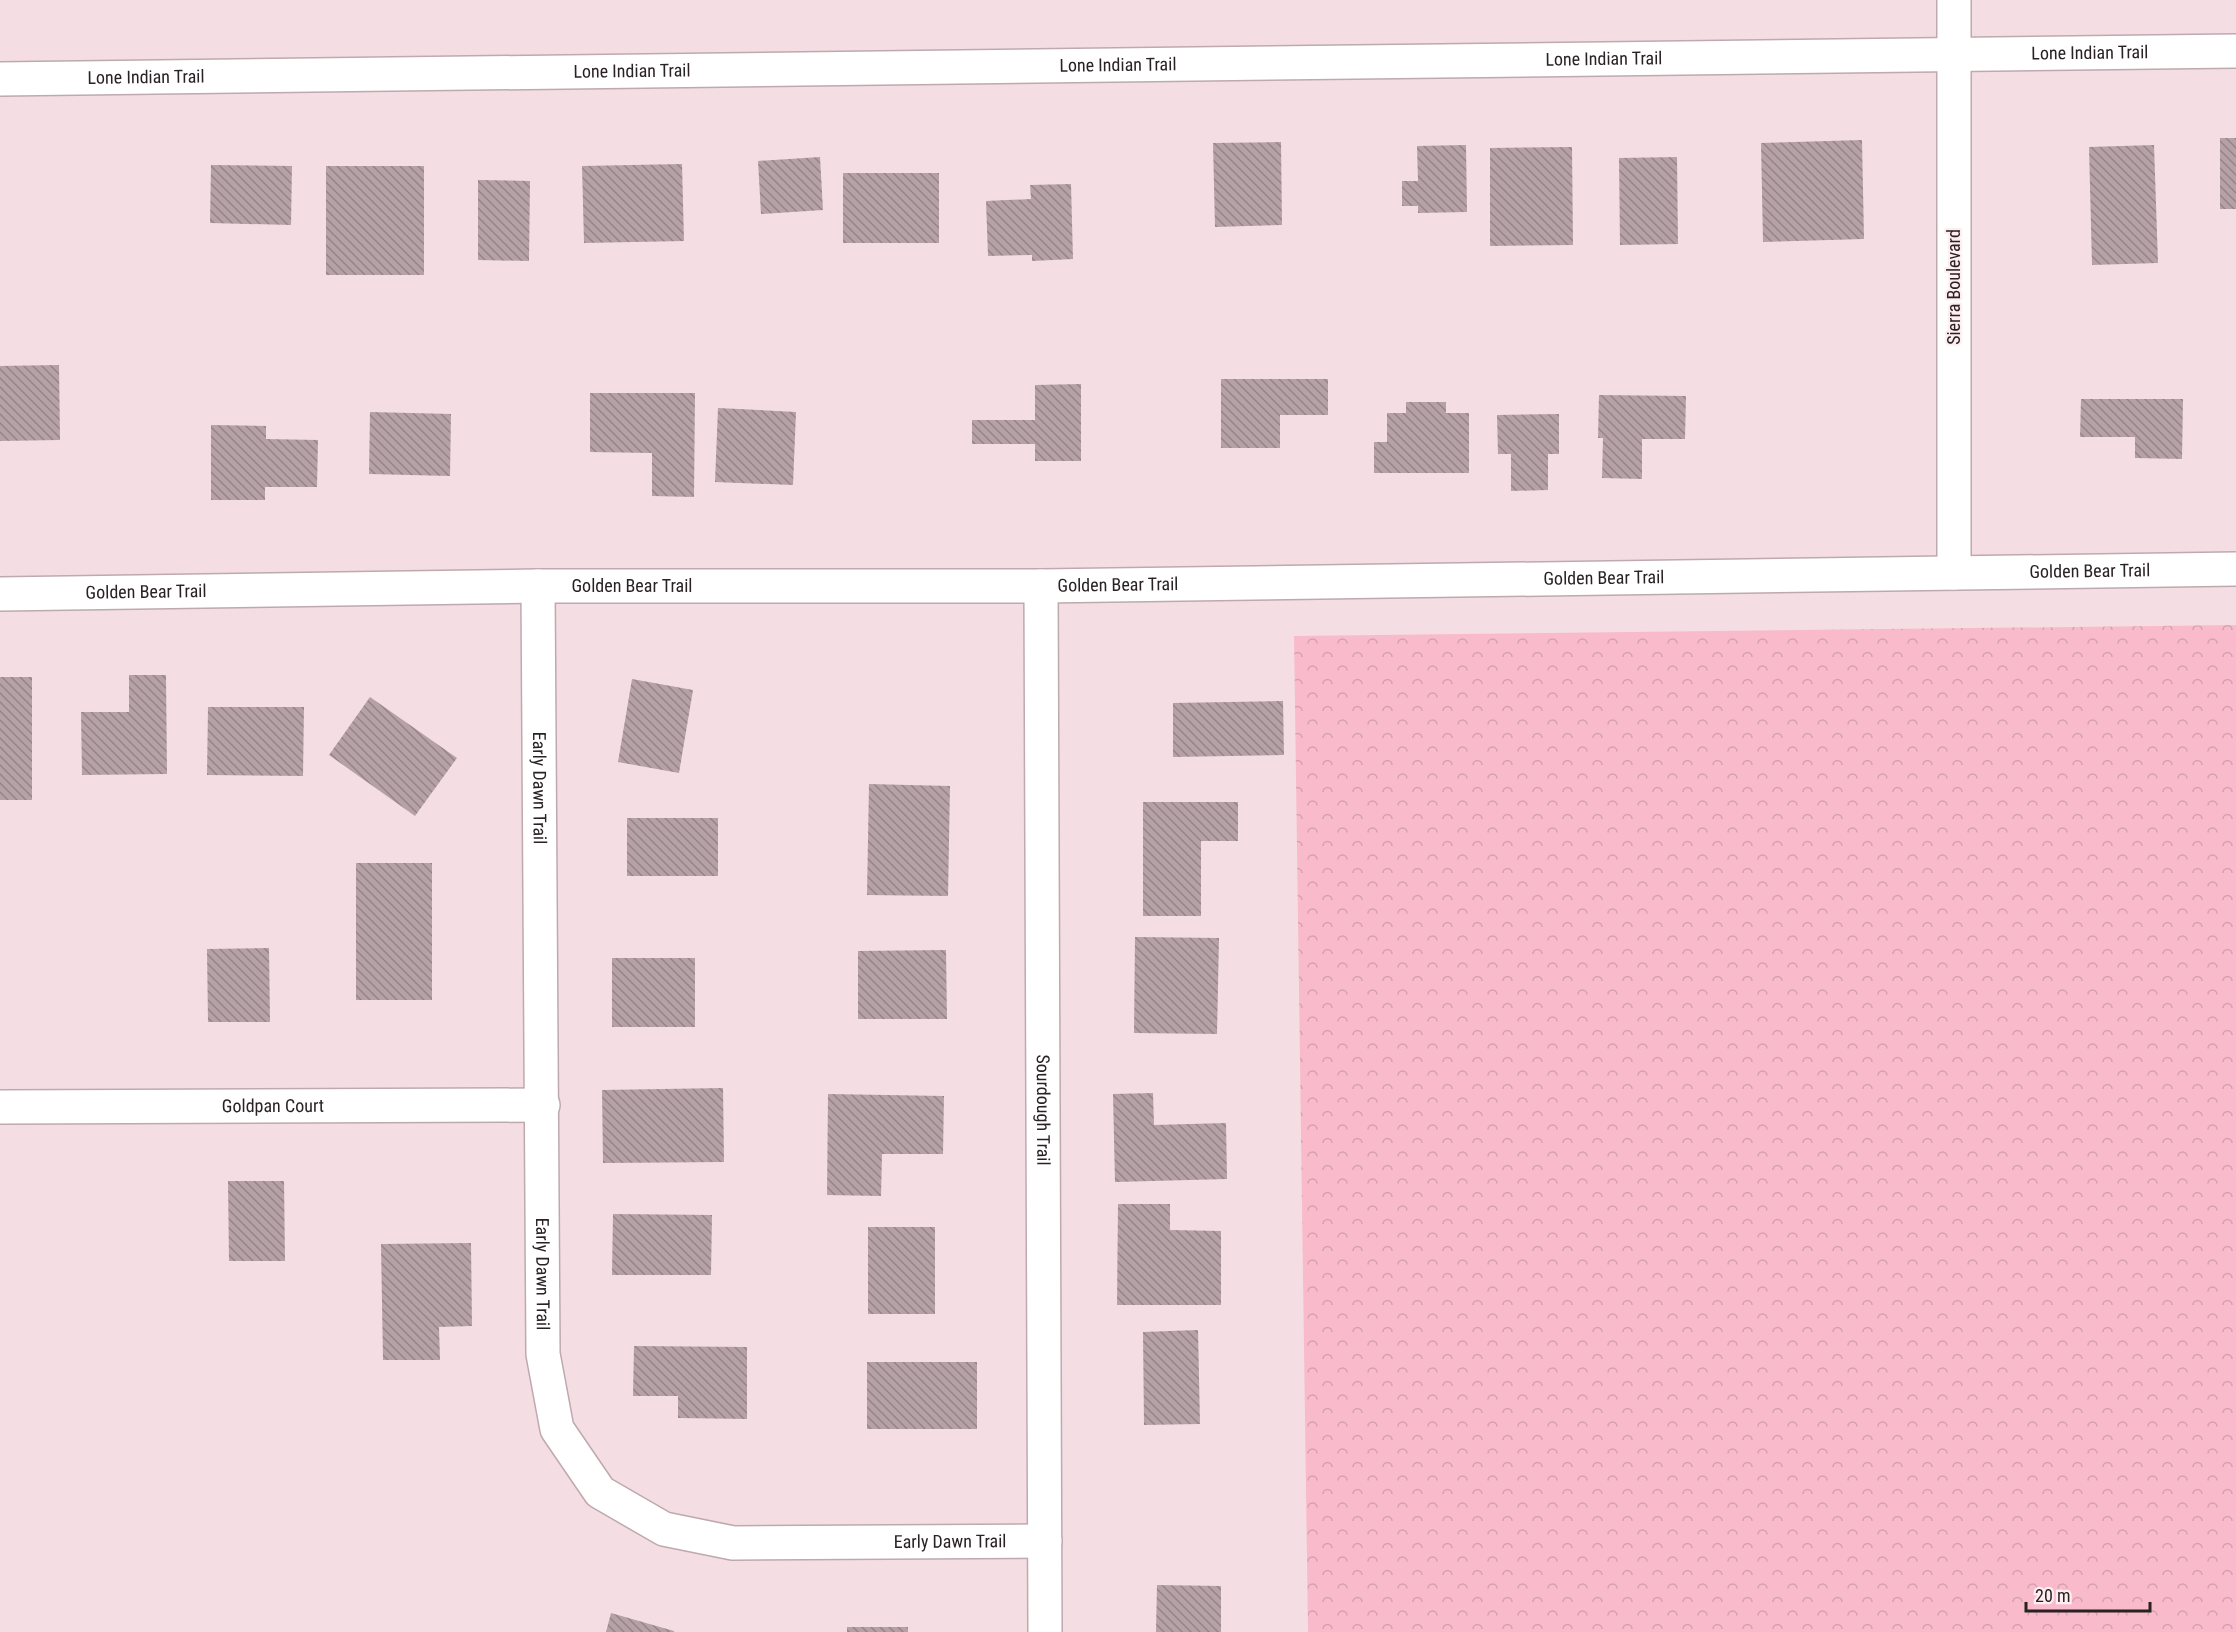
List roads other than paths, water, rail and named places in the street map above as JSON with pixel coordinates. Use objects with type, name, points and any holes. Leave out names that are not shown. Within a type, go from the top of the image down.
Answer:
[{"type":"street","name":"Sierra Boulevard","points":[[1954,0],[1954,573]]},
{"type":"street","name":"Lone Indian Trail","points":[[0,79],[2236,51]]},
{"type":"street","name":"Golden Bear Trail","points":[[0,594],[538,586],[1041,586],[2236,569]]},
{"type":"street","name":"Early Dawn Trail","points":[[538,586],[543,1354],[557,1428],[600,1492],[664,1529],[733,1543],[1045,1541]]},
{"type":"street","name":"Sourdough Trail","points":[[1041,586],[1045,1632]]},
{"type":"street","name":"Goldpan Court","points":[[1,1107],[543,1105]]}]
